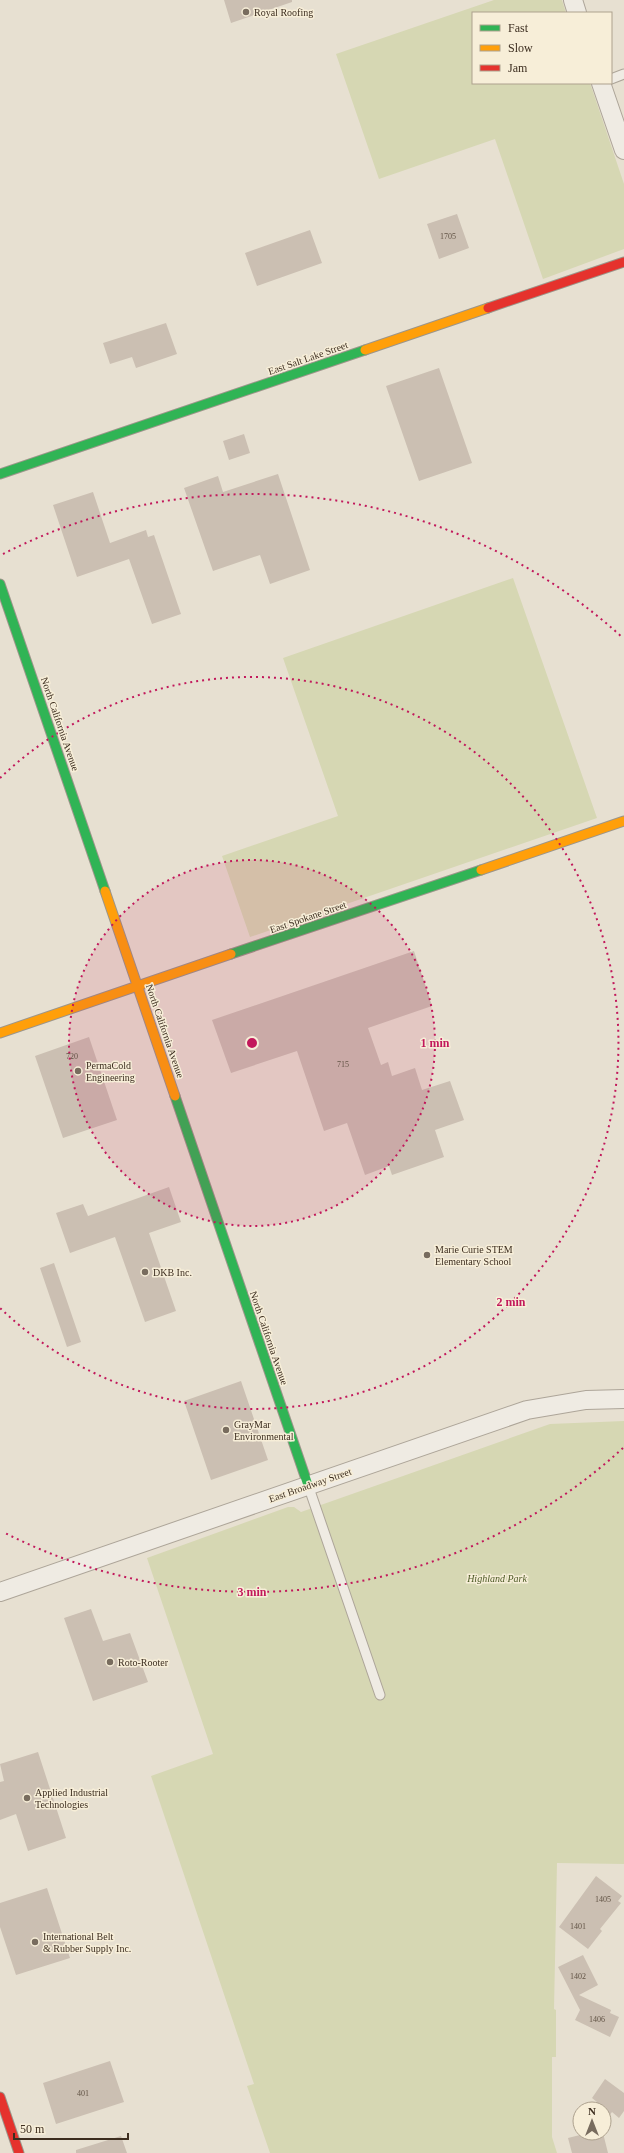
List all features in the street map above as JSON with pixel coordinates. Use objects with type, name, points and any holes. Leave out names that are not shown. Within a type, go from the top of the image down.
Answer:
[{"type":"street","points":[[573,0],[577,12]]},
{"type":"street","points":[[601,84],[624,150]]},
{"type":"street","name":"East Salt Lake Street","points":[[0,474],[624,262]]},
{"type":"street","name":"North California Avenue","points":[[0,584],[308,1485]]},
{"type":"street","name":"East Spokane Street","points":[[0,1034],[624,821]]},
{"type":"street","name":"East Broadway Street","points":[[0,1592],[527,1410],[586,1400],[624,1399]]},
{"type":"street","points":[[0,2097],[19,2153]]},
{"type":"lane","points":[[612,79],[624,74]]},
{"type":"lane","points":[[308,1485],[380,1695]]},
{"type":"green space","points":[[494,0],[562,0],[566,12],[472,12],[472,84],[590,84],[624,184],[624,249],[543,279],[495,139],[379,179],[336,54]]},
{"type":"green space","points":[[513,578],[597,818],[250,937],[222,856],[338,816],[283,658]]},
{"type":"green space","name":"Highland Park","points":[[624,1421],[624,1864],[557,1863],[554,2009],[556,2010],[556,2057],[552,2057],[552,2137],[557,2153],[270,2153],[247,2086],[254,2084],[151,1776],[213,1754],[147,1558],[288,1507],[294,1507],[301,1512],[550,1424]]},
{"type":"building","name":"Royal Roofing","points":[[224,0],[292,0],[292,2],[231,23]]},
{"type":"building","points":[[457,214],[469,248],[439,259],[427,224]]},
{"type":"building","points":[[310,230],[322,263],[257,286],[245,253]]},
{"type":"building","points":[[166,323],[177,354],[136,368],[132,357],[110,364],[103,343]]},
{"type":"building","points":[[439,368],[472,463],[419,481],[386,386]]},
{"type":"building","points":[[244,434],[250,453],[229,460],[223,441]]},
{"type":"building","points":[[278,474],[310,570],[270,584],[260,555],[213,571],[184,488],[218,476],[223,492]]},
{"type":"building","points":[[93,492],[110,543],[146,530],[148,537],[154,535],[181,614],[152,624],[129,559],[77,577],[53,505]]},
{"type":"building","points":[[414,951],[432,1006],[368,1028],[381,1065],[388,1062],[392,1076],[415,1068],[422,1090],[450,1081],[464,1120],[435,1130],[444,1157],[392,1175],[389,1166],[365,1175],[347,1123],[324,1131],[297,1051],[231,1073],[212,1020]]},
{"type":"building","points":[[89,1037],[117,1120],[63,1138],[35,1056]]},
{"type":"building","name":"DKB Inc.","points":[[169,1187],[181,1222],[149,1233],[176,1311],[145,1322],[115,1237],[70,1253],[56,1213],[83,1204],[88,1216]]},
{"type":"building","points":[[54,1263],[81,1342],[67,1347],[40,1268]]},
{"type":"building","name":"GrayMar Environmental","points":[[241,1381],[268,1460],[211,1480],[184,1401]]},
{"type":"building","name":"Roto-Rooter","points":[[91,1609],[103,1641],[130,1633],[148,1682],[93,1701],[64,1618]]},
{"type":"building","name":"Applied Industrial Technologies","points":[[38,1752],[66,1838],[28,1851],[16,1814],[0,1820],[0,1782],[4,1781],[0,1764]]},
{"type":"building","points":[[596,1876],[622,1896],[618,1901],[621,1903],[600,1929],[602,1931],[588,1949],[559,1927]]},
{"type":"building","name":"International Belt & Rubber Supply Inc.","points":[[47,1888],[70,1958],[16,1975],[0,1927],[0,1903]]},
{"type":"building","points":[[583,1955],[598,1985],[579,1995],[611,2010],[610,2013],[619,2017],[610,2037],[575,2020],[580,2010],[558,1967]]},
{"type":"building","points":[[110,2061],[124,2102],[56,2124],[43,2083]]},
{"type":"building","points":[[605,2079],[624,2093],[624,2111],[619,2118],[612,2112],[612,2101],[596,2101],[592,2098]]},
{"type":"building","points":[[121,2136],[127,2153],[76,2153],[76,2150]]},
{"type":"building","points":[[572,2137],[572,2141],[605,2141],[608,2153],[572,2153],[568,2138]]},
{"type":"traffic: fast","points":[[0,474],[365,350]]},
{"type":"traffic: fast","points":[[0,584],[105,891]]},
{"type":"traffic: fast","points":[[231,954],[481,870]]},
{"type":"traffic: fast","points":[[175,1096],[308,1485]]},
{"type":"traffic: slow","points":[[365,350],[488,308]]},
{"type":"traffic: slow","points":[[481,870],[624,821]]},
{"type":"traffic: slow","points":[[105,891],[175,1096]]},
{"type":"traffic: slow","points":[[0,1033],[231,954]]},
{"type":"traffic: jam","points":[[488,308],[624,262]]},
{"type":"traffic: jam","points":[[0,2097],[19,2153]]},
{"type":"place","name":"Royal Roofing","points":[[246,12]]},
{"type":"place","name":"PermaCold Engineering","points":[[78,1071]]},
{"type":"place","name":"Marie Curie STEM Elementary School","points":[[427,1255]]},
{"type":"place","name":"DKB Inc.","points":[[145,1272]]},
{"type":"place","name":"GrayMar Environmental","points":[[226,1430]]},
{"type":"place","name":"Roto-Rooter","points":[[110,1662]]},
{"type":"place","name":"Applied Industrial Technologies","points":[[27,1798]]},
{"type":"place","name":"International Belt & Rubber Supply Inc.","points":[[35,1942]]}]
